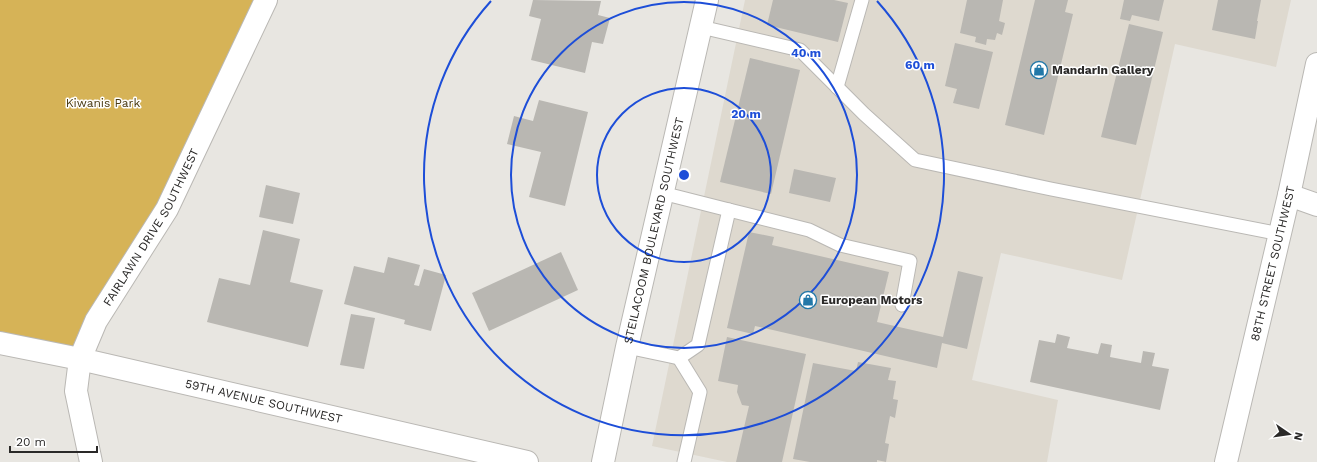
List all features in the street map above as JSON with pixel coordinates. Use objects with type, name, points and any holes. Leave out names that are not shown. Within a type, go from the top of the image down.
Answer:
[{"type":"street","name":"FAIRLAWN DRIVE SOUTHWEST","points":[[90,462],[76,391],[80,359],[96,321],[167,209],[266,0]]},
{"type":"street","name":"STEILACOOM BOULEVARD SOUTHWEST","points":[[603,462],[627,347],[707,0]]},
{"type":"street","name":"88TH STREET SOUTHWEST","points":[[1226,462],[1289,195],[1317,64]]},
{"type":"street","points":[[1289,195],[1317,205]]},
{"type":"street","name":"59TH AVENUE SOUTHWEST","points":[[0,343],[80,359],[528,462]]},
{"type":"lane","points":[[837,87],[862,0]]},
{"type":"lane","points":[[701,27],[800,50],[864,114],[916,160],[1051,189],[1280,234]]},
{"type":"lane","points":[[662,193],[809,230],[840,245],[910,261],[902,305]]},
{"type":"lane","points":[[627,347],[679,358],[698,345],[729,210]]},
{"type":"lane","points":[[679,358],[700,392],[684,462]]},
{"type":"shaded area","points":[[745,0],[1291,0],[1276,67],[1175,44],[1122,280],[1001,253],[972,380],[1058,400],[1047,462],[727,462],[652,446]]},
{"type":"green space","name":"Kiwanis Park","points":[[0,0],[266,0],[80,359],[0,343]]},
{"type":"building","points":[[533,0],[601,1],[598,15],[610,18],[603,44],[592,42],[585,73],[531,60],[541,19],[529,16]]},
{"type":"building","points":[[773,0],[834,0],[848,3],[838,42],[767,25]]},
{"type":"building","points":[[967,0],[1003,0],[999,21],[1005,23],[1002,35],[997,33],[995,40],[987,39],[986,45],[975,42],[976,37],[960,33]]},
{"type":"building","name":"Mandarin Gallery","points":[[1035,0],[1068,0],[1065,12],[1073,14],[1044,135],[1005,125]]},
{"type":"building","points":[[1124,0],[1164,0],[1159,21],[1132,15],[1130,21],[1120,19]]},
{"type":"building","points":[[1218,0],[1261,0],[1255,39],[1212,30]]},
{"type":"building","points":[[1129,24],[1163,32],[1136,145],[1101,137]]},
{"type":"building","points":[[955,43],[993,52],[979,109],[953,103],[957,89],[945,86]]},
{"type":"building","points":[[750,58],[800,70],[771,194],[720,182]]},
{"type":"building","points":[[539,100],[588,112],[565,206],[529,197],[541,152],[507,144],[514,116],[533,121]]},
{"type":"building","points":[[794,169],[836,178],[830,202],[789,193]]},
{"type":"building","points":[[266,185],[300,193],[293,224],[259,217]]},
{"type":"building","points":[[263,230],[300,239],[290,282],[323,290],[308,347],[207,322],[219,278],[250,285]]},
{"type":"building","name":"European Motors","points":[[749,232],[774,237],[772,245],[889,272],[877,322],[943,337],[958,271],[983,277],[967,349],[942,343],[937,368],[755,326],[753,334],[727,328]]},
{"type":"building","points":[[561,252],[578,290],[489,331],[472,293]]},
{"type":"building","points":[[388,257],[420,265],[414,285],[419,286],[424,269],[446,275],[431,331],[404,324],[405,320],[344,304],[354,266],[384,273]]},
{"type":"building","points":[[351,314],[375,318],[364,369],[340,365]]},
{"type":"building","points":[[1057,334],[1070,337],[1067,348],[1098,354],[1101,343],[1112,345],[1110,357],[1141,363],[1143,351],[1155,353],[1152,366],[1169,369],[1160,410],[1030,382],[1039,340],[1055,343]]},
{"type":"building","points":[[727,337],[806,354],[782,462],[736,462],[749,406],[742,405],[737,392],[738,385],[718,381]]},
{"type":"building","points":[[858,362],[891,368],[888,380],[896,381],[893,399],[898,400],[895,418],[890,416],[885,443],[889,444],[886,462],[877,460],[877,462],[810,462],[793,459],[813,363],[856,371]]},
{"type":"place","name":"Mandarin Gallery","points":[[1039,70]]},
{"type":"place","name":"European Motors","points":[[808,300]]}]
